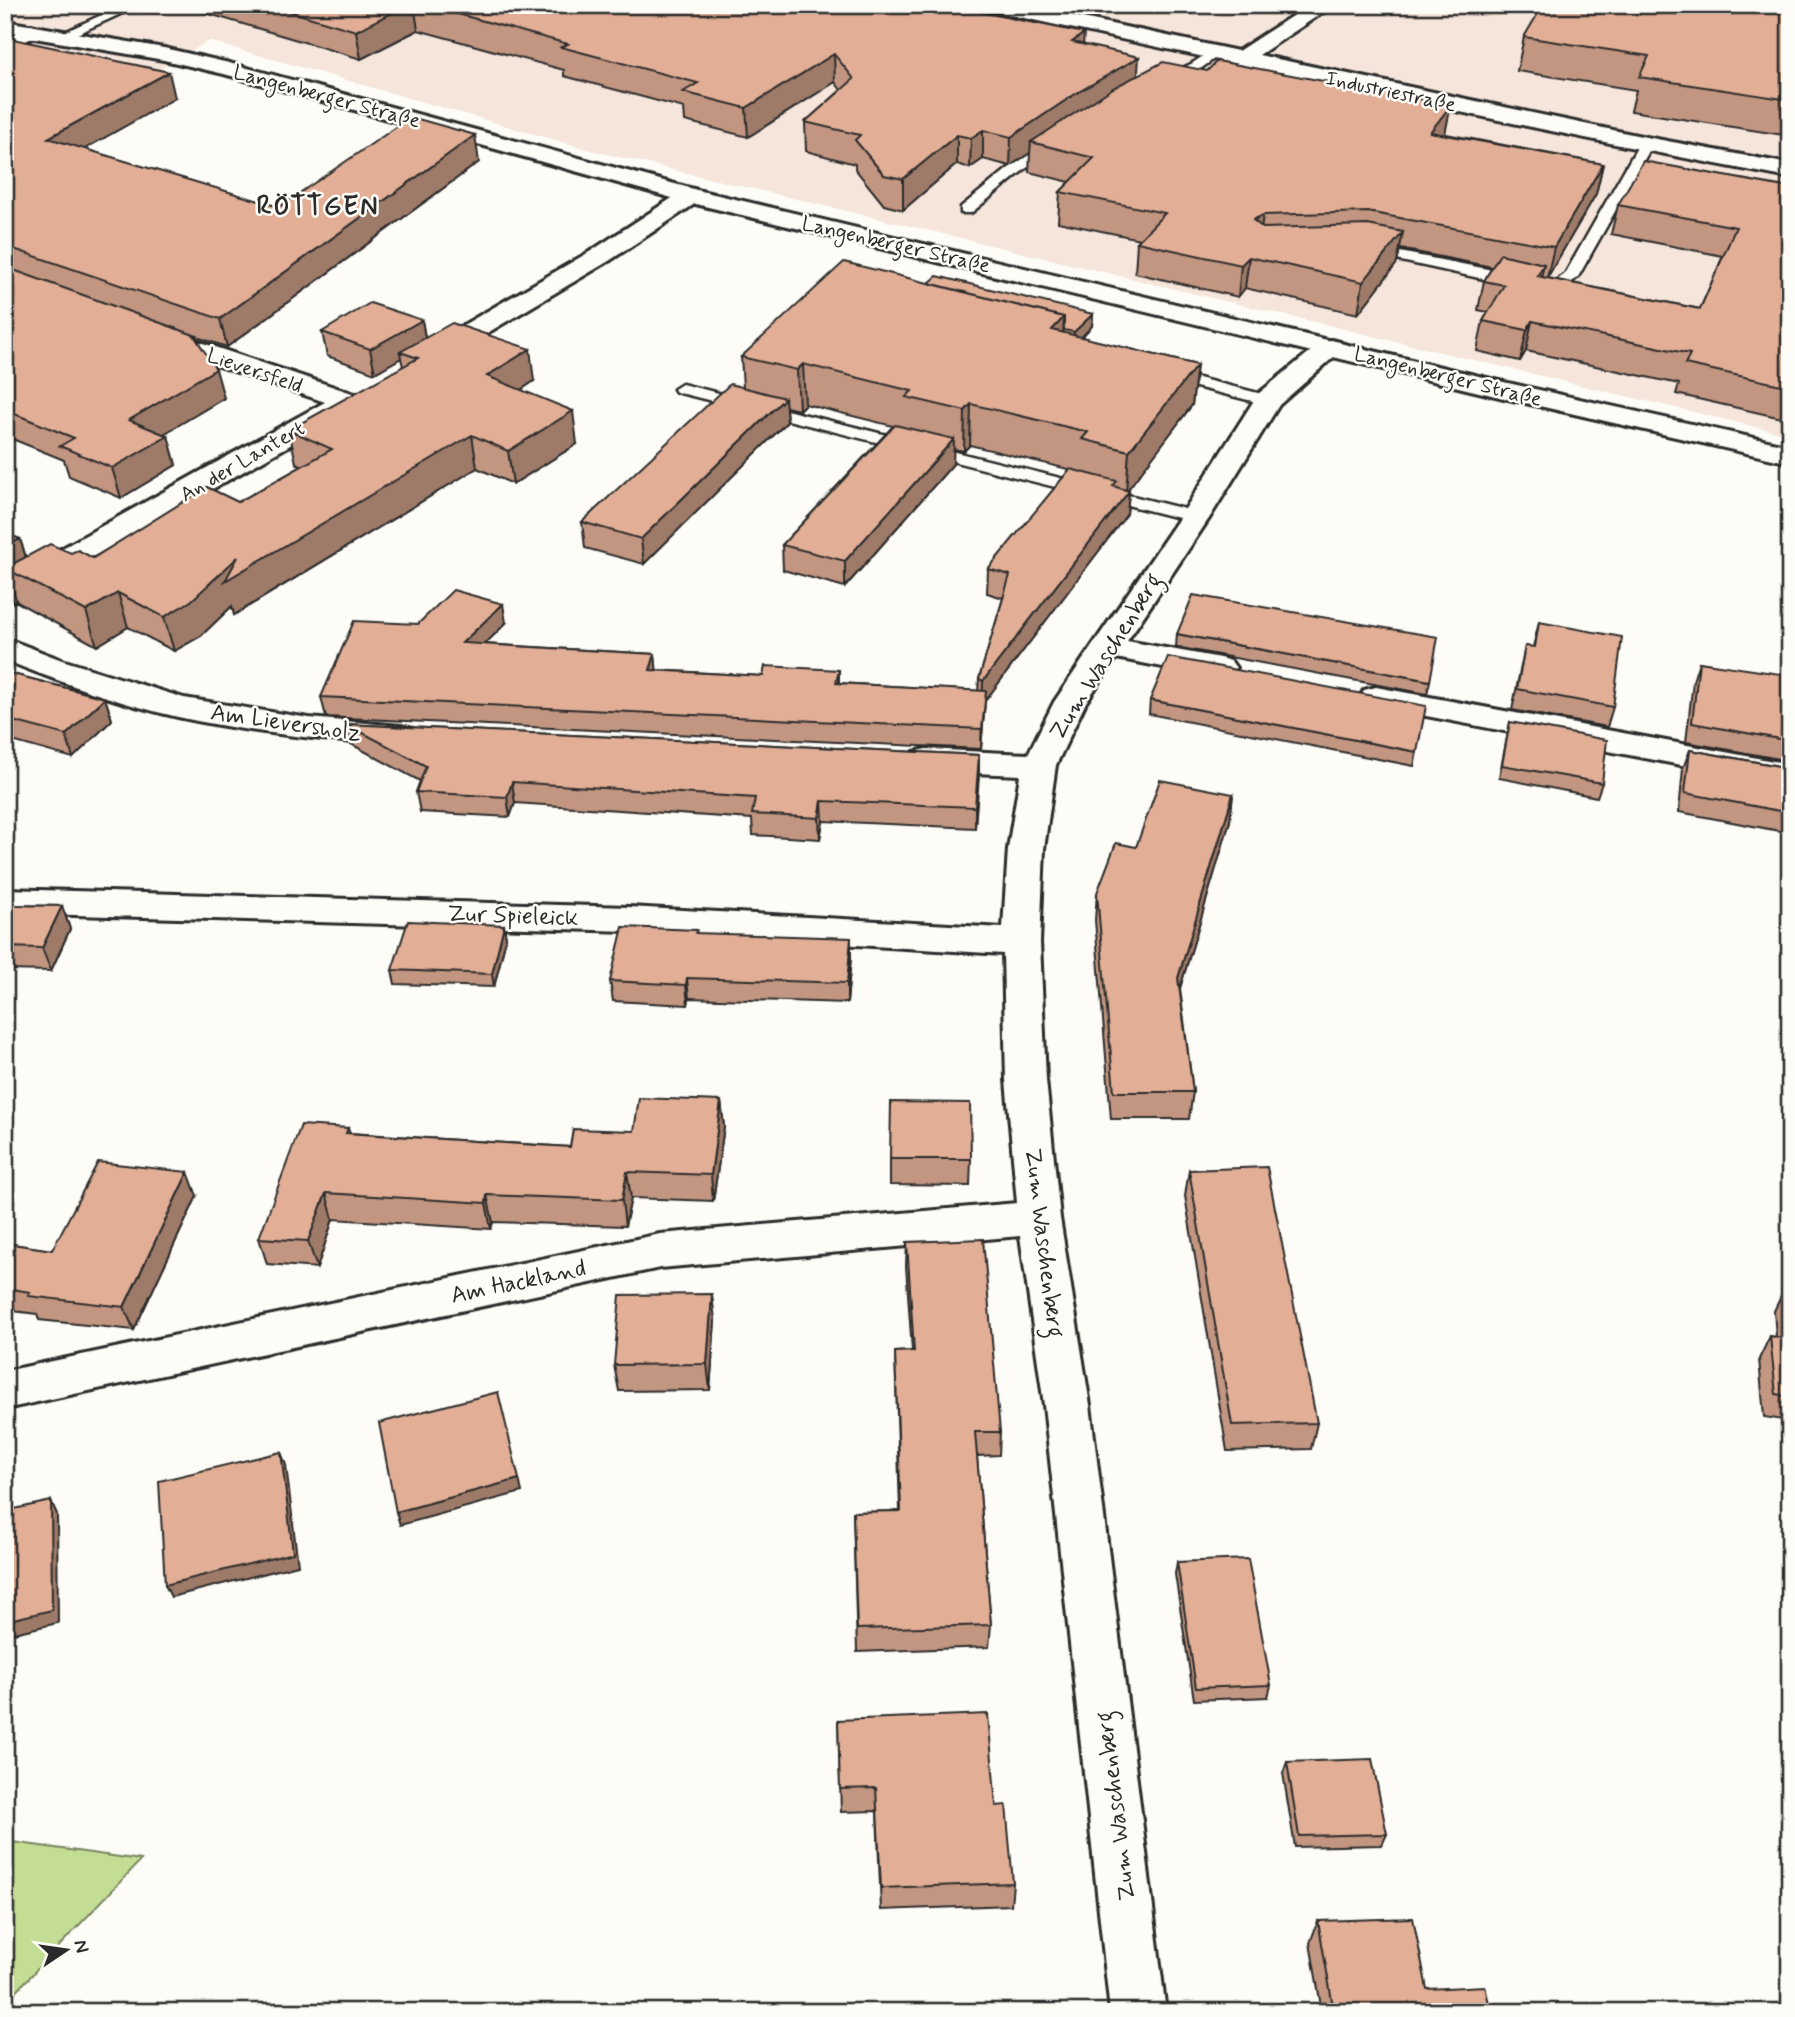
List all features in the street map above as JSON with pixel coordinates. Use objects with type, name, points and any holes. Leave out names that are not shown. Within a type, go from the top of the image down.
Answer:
[{"type":"street","points":[[1241,59],[1263,42],[1324,5]]},
{"type":"street","name":"Industriestraße","points":[[997,6],[1646,144],[1790,171]]},
{"type":"street","name":"Langenberger Straße","points":[[5,27],[229,69],[691,195],[1508,391],[1790,455]]},
{"type":"street","points":[[5,45],[31,31]]},
{"type":"street","points":[[405,370],[483,327],[588,263],[691,195]]},
{"type":"street","name":"Lieversfeld","points":[[135,328],[360,395]]},
{"type":"street","name":"Zum Waschenberg","points":[[1138,2012],[1067,1405],[1039,1218],[1026,1080],[1021,942],[1026,849],[1039,765],[1070,702],[1195,517],[1268,400],[1331,348]]},
{"type":"street","name":"An der Lantert","points":[[5,593],[360,395]]},
{"type":"street","points":[[1108,647],[1244,673]]},
{"type":"street","name":"Am Lieversholz","points":[[5,648],[51,667],[179,707],[309,728],[437,737]]},
{"type":"street","points":[[1340,691],[1790,775]]},
{"type":"street","points":[[902,759],[1039,765]]},
{"type":"street","name":"Zur Spieleick","points":[[5,901],[629,919],[1021,942]]},
{"type":"street","name":"Am Hackland","points":[[5,1390],[660,1251],[1039,1218]]},
{"type":"lane","points":[[62,36],[134,5]]},
{"type":"lane","points":[[1154,84],[1195,67],[1214,53]]},
{"type":"lane","points":[[965,210],[1020,166],[1065,137]]},
{"type":"lane","points":[[1351,249],[1539,286],[1557,287],[1571,277],[1646,144]]},
{"type":"lane","points":[[1149,370],[1268,400]]},
{"type":"lane","points":[[682,389],[1195,517]]},
{"type":"shaded area","points":[[5,5],[1202,5],[1242,8],[1247,5],[1790,5],[1790,435],[594,151],[209,41],[35,140],[5,264]]},
{"type":"green space","points":[[5,1841],[141,1860],[5,2003]]},
{"type":"building","points":[[268,5],[407,5],[356,31]]},
{"type":"building","points":[[425,5],[945,5],[1084,33],[1072,42],[1139,57],[1075,94],[1011,137],[983,130],[971,138],[957,135],[903,179],[884,175],[855,140],[860,135],[805,122],[854,79],[834,54],[746,108],[683,92],[698,83],[561,47],[568,44]]},
{"type":"building","points":[[1543,5],[1790,5],[1790,100],[1639,77],[1649,56],[1524,37]]},
{"type":"building","points":[[13,39],[169,72],[48,138],[279,207],[411,117],[475,135],[220,319],[5,246],[5,43]]},
{"type":"building","points":[[1217,61],[1451,105],[1430,132],[1603,164],[1554,247],[1368,212],[1263,215],[1253,220],[1263,228],[1368,225],[1403,232],[1363,282],[1249,257],[1241,265],[1137,242],[1165,213],[1060,192],[1094,158],[1031,142],[1113,88],[1163,62],[1207,71]]},
{"type":"building","points":[[1643,161],[1790,188],[1790,387],[1685,364],[1690,354],[1532,321],[1527,330],[1483,321],[1504,285],[1484,281],[1500,254],[1544,264],[1537,276],[1700,309],[1736,227],[1618,205]]},
{"type":"building","points":[[844,262],[1064,317],[1052,330],[1197,365],[1129,451],[1082,439],[1088,432],[971,404],[965,411],[906,397],[912,391],[803,364],[797,370],[741,357]]},
{"type":"building","points":[[5,267],[197,336],[195,337],[216,369],[129,420],[168,436],[112,468],[60,446],[74,438],[5,410]]},
{"type":"building","points":[[937,276],[1093,314],[1074,332],[1064,330],[1064,317],[929,283]]},
{"type":"building","points":[[370,303],[422,320],[370,349],[322,332]]},
{"type":"building","points":[[452,323],[530,349],[487,376],[573,411],[508,451],[472,435],[225,581],[238,557],[191,601],[164,617],[118,593],[86,611],[5,568],[50,544],[71,553],[78,550],[93,558],[207,487],[238,502],[332,449],[289,430],[418,358],[400,352]]},
{"type":"building","points":[[730,384],[785,398],[641,539],[582,522]]},
{"type":"building","points":[[895,425],[954,439],[845,561],[782,545]]},
{"type":"building","points":[[1070,469],[1117,481],[1113,486],[1129,491],[983,681],[979,679],[1010,575],[988,569]]},
{"type":"building","points":[[5,533],[20,539],[5,547]]},
{"type":"building","points":[[453,590],[503,604],[462,643],[655,654],[650,670],[763,676],[765,666],[839,670],[836,683],[986,691],[982,729],[321,697],[354,621],[418,624]]},
{"type":"building","points":[[1193,595],[1438,637],[1430,681],[1177,634]]},
{"type":"building","points":[[1539,622],[1622,637],[1613,707],[1517,689],[1525,646],[1535,647]]},
{"type":"building","points":[[1168,657],[1426,706],[1417,752],[1150,700]]},
{"type":"building","points":[[1699,662],[1787,675],[1786,679],[1790,680],[1790,741],[1692,723]]},
{"type":"building","points":[[5,672],[105,698],[66,735],[5,719]]},
{"type":"building","points":[[1510,722],[1607,740],[1602,783],[1502,765]]},
{"type":"building","points":[[346,724],[979,755],[975,807],[822,801],[819,818],[752,814],[755,798],[512,782],[507,797],[416,792],[426,766]]},
{"type":"building","points":[[1690,750],[1790,768],[1790,813],[1685,793]]},
{"type":"building","points":[[1160,780],[1233,794],[1178,978],[1193,1092],[1114,1092],[1097,893],[1116,843],[1136,847]]},
{"type":"building","points":[[5,905],[62,906],[42,948],[5,947]]},
{"type":"building","points":[[408,921],[504,925],[492,974],[392,970]]},
{"type":"building","points":[[623,927],[697,930],[696,933],[851,938],[847,983],[687,978],[686,985],[610,981]]},
{"type":"building","points":[[639,1098],[721,1101],[711,1175],[627,1172],[622,1200],[487,1195],[486,1203],[326,1193],[308,1241],[259,1238],[301,1125],[348,1128],[346,1133],[570,1147],[573,1129],[634,1131]]},
{"type":"building","points":[[891,1102],[970,1103],[971,1159],[890,1159]]},
{"type":"building","points":[[98,1162],[188,1172],[124,1307],[28,1296],[30,1292],[5,1288],[5,1243],[52,1250]]},
{"type":"building","points":[[1267,1167],[1317,1423],[1232,1425],[1189,1170]]},
{"type":"building","points":[[983,1239],[1000,1432],[975,1432],[991,1625],[857,1629],[853,1512],[901,1511],[895,1352],[914,1351],[907,1242]]},
{"type":"building","points":[[1785,1288],[1790,1288],[1790,1335]]},
{"type":"building","points":[[712,1294],[707,1364],[614,1365],[620,1295]]},
{"type":"building","points":[[1770,1336],[1790,1340],[1790,1397],[1776,1394]]},
{"type":"building","points":[[498,1392],[519,1479],[396,1512],[379,1423]]},
{"type":"building","points":[[281,1452],[293,1553],[165,1585],[159,1481]]},
{"type":"building","points":[[51,1501],[52,1610],[5,1621],[5,1511]]},
{"type":"building","points":[[1248,1559],[1271,1685],[1196,1688],[1177,1562]]},
{"type":"building","points":[[988,1714],[996,1806],[1006,1805],[1013,1883],[881,1888],[876,1788],[840,1789],[838,1720]]},
{"type":"building","points":[[1372,1759],[1387,1834],[1299,1836],[1287,1762]]},
{"type":"building","points":[[1413,1918],[1427,1989],[1485,1986],[1491,2012],[1334,2012],[1318,1921]]},
{"type":"district","name":"RÖTTGEN","points":[[318,205]]}]
